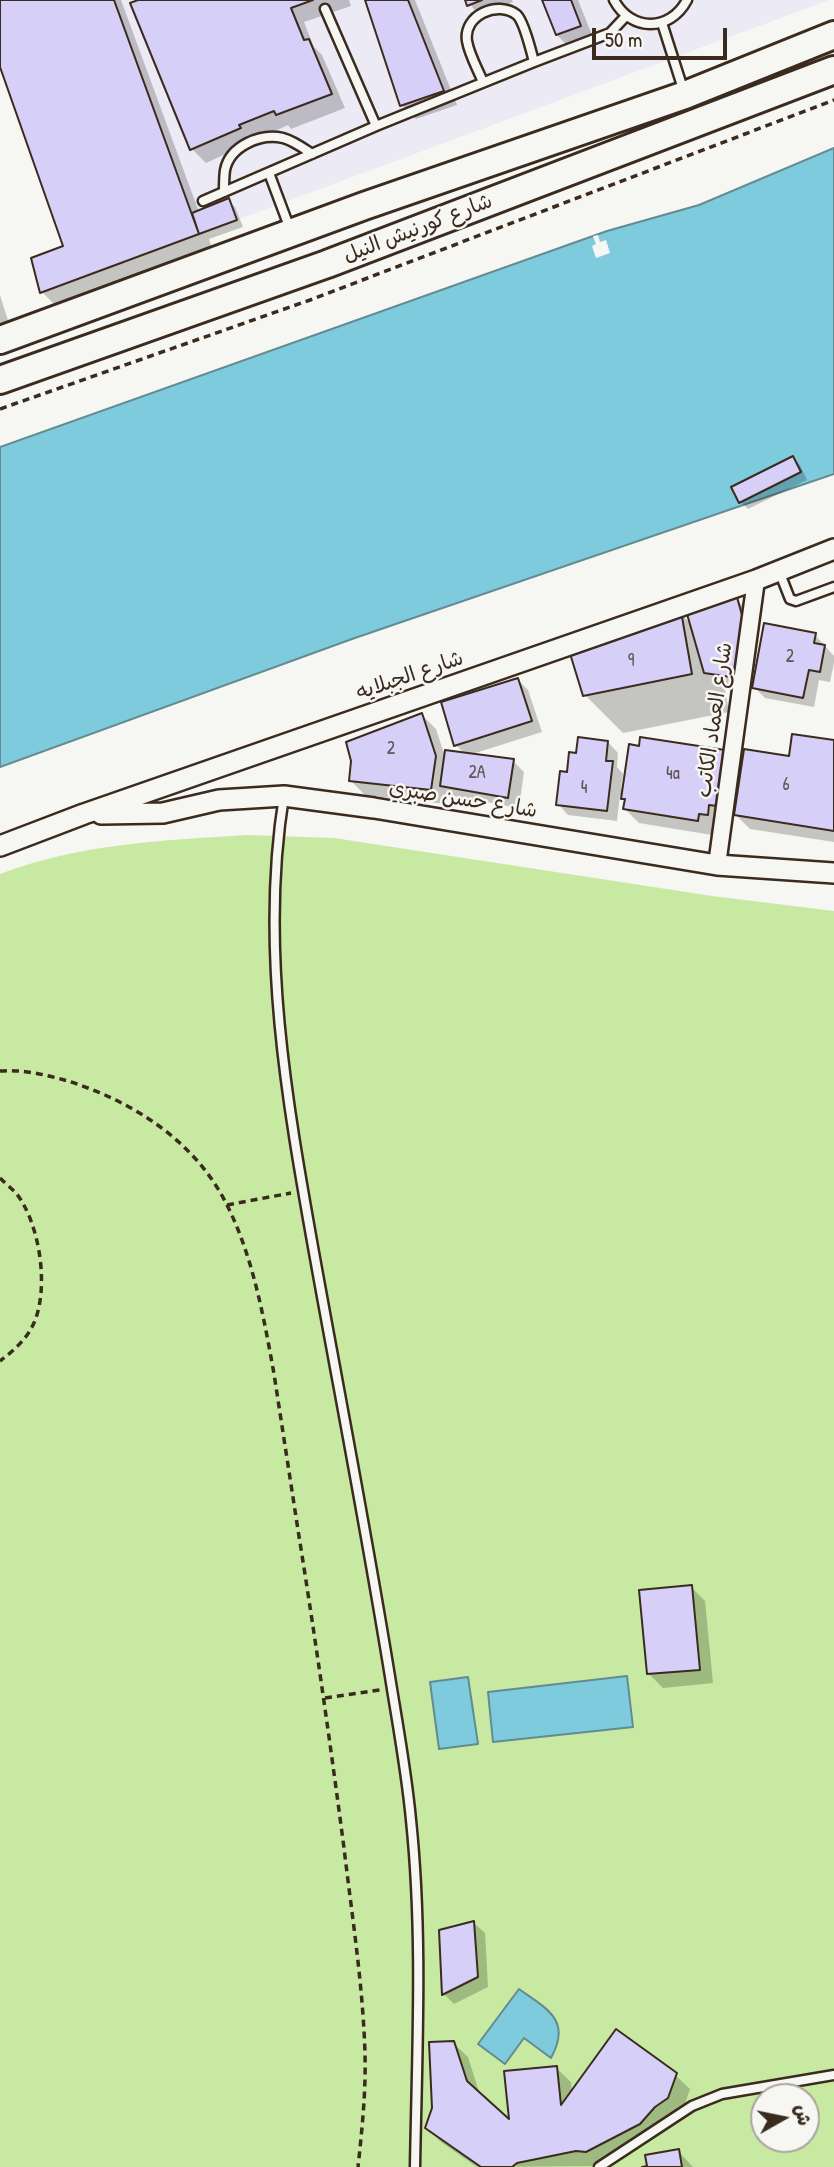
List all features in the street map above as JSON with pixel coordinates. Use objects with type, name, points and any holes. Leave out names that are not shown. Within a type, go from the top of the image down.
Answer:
[{"type":"main road","name":"شارع كورنيش النيل","points":[[0,340],[364,206],[685,95],[834,35]]},
{"type":"main road","name":"شارع كورنيش النيل","points":[[0,380],[327,264],[834,70]]},
{"type":"main road","points":[[364,206],[374,227],[393,239]]},
{"type":"main road","points":[[327,220],[331,242],[327,264]]},
{"type":"street","name":"شارع الجبلايه","points":[[0,846],[84,814],[756,580],[834,549]]},
{"type":"street","name":"شارع العماد الكاتب","points":[[717,865],[756,580]]},
{"type":"street","name":"شارع حسن صبري","points":[[84,814],[163,813],[219,800],[284,796],[374,808],[717,865],[834,873]]},
{"type":"lane","points":[[614,0],[626,16],[642,24],[662,23],[676,15],[687,0]]},
{"type":"lane","points":[[326,9],[376,126]]},
{"type":"lane","points":[[483,82],[466,40],[474,17],[484,10],[509,10],[519,17],[534,61]]},
{"type":"lane","points":[[203,201],[376,126],[610,33],[626,16]]},
{"type":"lane","points":[[662,23],[685,95]]},
{"type":"lane","points":[[224,192],[226,168],[238,149],[258,138],[280,137],[312,154]]},
{"type":"lane","points":[[269,173],[292,233]]},
{"type":"lane","points":[[779,571],[790,599],[796,601],[834,587]]},
{"type":"lane","points":[[284,796],[279,825],[274,931],[282,1044],[303,1191],[392,1688],[411,1819],[419,1976],[415,2167]]},
{"type":"lane","points":[[600,2167],[692,2106],[722,2094],[834,2075]]},
{"type":"path","points":[[0,410],[322,296],[834,100]]},
{"type":"path","points":[[0,1071],[53,1076],[95,1090],[135,1109],[180,1143],[203,1167],[227,1205],[253,1273],[268,1341],[324,1698],[362,1992],[365,2057],[363,2122],[358,2167]]},
{"type":"path","points":[[0,1178],[17,1195],[32,1226],[40,1259],[41,1297],[33,1325],[15,1350],[0,1361]]},
{"type":"path","points":[[227,1205],[303,1191]]},
{"type":"path","points":[[324,1698],[392,1688]]},
{"type":"shaded area","points":[[114,0],[829,0],[199,234]]},
{"type":"green space","points":[[247,835],[334,838],[712,896],[834,911],[834,2167],[0,2167],[0,874],[60,856],[153,842]]},
{"type":"water","points":[[834,148],[834,474],[352,639],[0,767],[0,447],[607,231],[699,205]]},
{"type":"water","points":[[627,1676],[633,1727],[493,1742],[488,1692]]},
{"type":"water","points":[[468,1677],[478,1744],[439,1749],[430,1682]]},
{"type":"water","points":[[519,1989],[553,2017],[559,2034],[557,2045],[551,2058],[524,2038],[505,2064],[478,2044]]},
{"type":"pier","points":[[598,235],[600,242],[606,240],[610,253],[596,258],[592,246],[596,244],[593,236]]},
{"type":"building","points":[[0,0],[114,0],[199,234],[40,293],[31,258],[63,246],[0,67]]},
{"type":"building","points":[[138,0],[313,0],[291,8],[304,40],[309,39],[332,94],[276,115],[274,111],[190,150],[130,3]]},
{"type":"building","points":[[365,0],[408,0],[444,91],[400,106]]},
{"type":"building","points":[[465,0],[482,0],[467,6]]},
{"type":"building","points":[[542,0],[571,0],[581,26],[556,35]]},
{"type":"building","points":[[229,198],[237,220],[199,234],[192,213]]},
{"type":"building","points":[[793,456],[801,472],[739,503],[731,487]]},
{"type":"building","points":[[737,597],[745,626],[738,678],[704,673],[687,614]]},
{"type":"building","points":[[681,611],[692,674],[583,696],[568,647]]},
{"type":"building","points":[[764,623],[816,633],[814,643],[825,645],[820,672],[809,670],[803,698],[752,688]]},
{"type":"building","points":[[518,678],[532,721],[454,746],[441,702]]},
{"type":"building","points":[[422,713],[436,756],[431,790],[349,781],[351,761],[346,742]]},
{"type":"building","points":[[792,734],[834,740],[834,831],[734,815],[744,749],[789,756]]},
{"type":"building","points":[[578,737],[608,741],[606,761],[613,761],[607,811],[556,805],[560,771],[567,772],[569,752],[576,753]]},
{"type":"building","points":[[640,737],[725,750],[717,806],[709,805],[708,815],[699,814],[698,821],[623,809],[625,799],[621,799],[629,744],[639,746]]},
{"type":"building","points":[[445,750],[514,759],[508,798],[440,786]]},
{"type":"building","points":[[692,1585],[700,1670],[647,1674],[639,1590]]},
{"type":"building","points":[[474,1921],[478,1977],[442,1995],[439,1930]]},
{"type":"building","points":[[616,2029],[677,2073],[668,2098],[655,2107],[640,2124],[586,2152],[576,2151],[517,2163],[512,2167],[481,2167],[425,2128],[432,2108],[429,2042],[454,2041],[467,2081],[509,2119],[504,2071],[557,2066],[561,2105]]},
{"type":"building","points":[[679,2149],[682,2167],[642,2167],[647,2166],[645,2155]]}]
